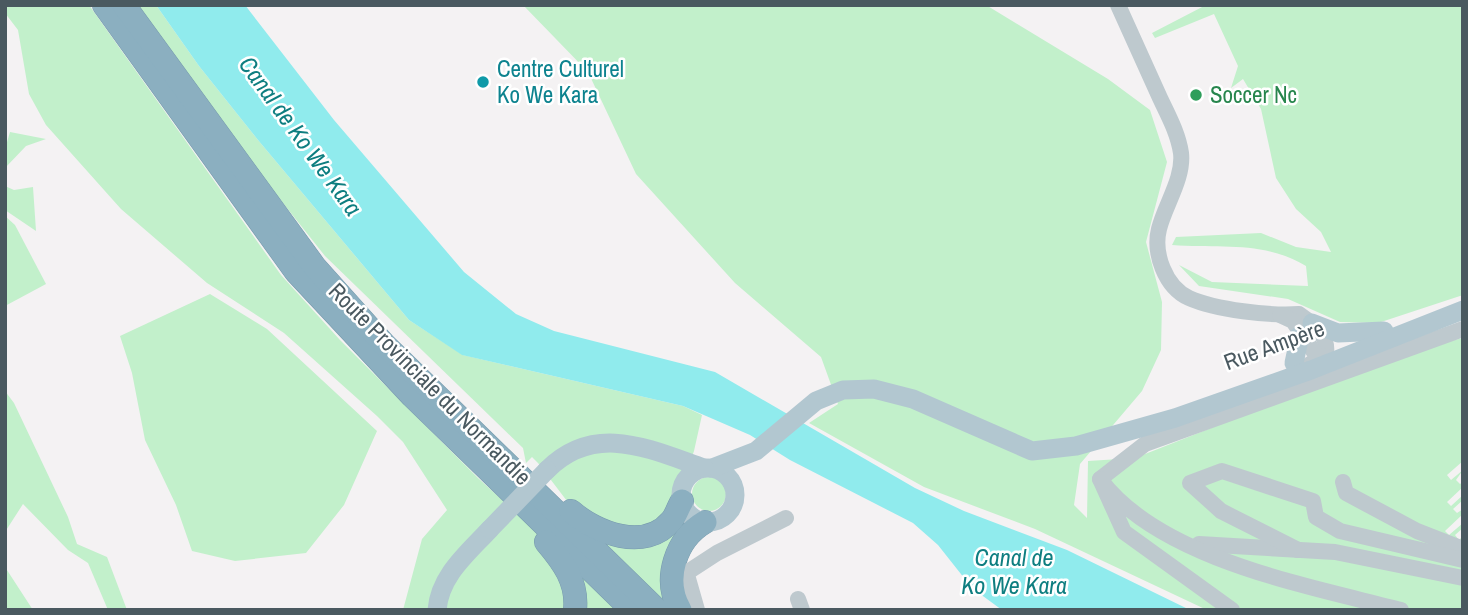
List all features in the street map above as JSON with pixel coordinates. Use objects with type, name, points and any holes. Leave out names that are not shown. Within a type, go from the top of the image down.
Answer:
[{"type":"highway","name":"Route Provinciale du Normandie","points":[[104,5],[296,272],[373,356],[657,610]]},
{"type":"highway","name":"Route Provinciale du Normandie","points":[[124,5],[315,267],[632,610]]},
{"type":"highway","points":[[504,472],[543,487],[588,526],[618,536],[655,533],[671,521],[682,494]]},
{"type":"highway","points":[[504,472],[562,561],[577,593],[575,610]]},
{"type":"highway","points":[[680,610],[676,602],[680,578],[676,552],[688,532],[705,522]]},
{"type":"main road","name":"Rue Ampère","points":[[1105,439],[1173,408],[1463,304]]},
{"type":"main road","name":"Rue Ampère","points":[[760,448],[816,401],[843,390],[874,389],[913,399],[1032,451],[1076,446],[1224,400],[1347,356],[1463,310]]},
{"type":"main road","points":[[1294,363],[1306,329],[1338,333],[1384,331]]},
{"type":"main road","points":[[438,610],[439,593],[451,570],[547,470],[567,453],[591,443],[619,443],[649,449],[726,474],[736,494]]},
{"type":"main road","points":[[682,494],[690,475],[760,448]]},
{"type":"main road","points":[[649,449],[677,474],[690,516],[705,522],[727,515],[745,468],[760,448]]},
{"type":"street","points":[[1118,5],[1175,131],[1181,154],[1179,173],[1159,231],[1157,243],[1162,267],[1172,284],[1188,297],[1280,315],[1299,314],[1306,329],[1322,334],[1323,355]]},
{"type":"street","points":[[1100,479],[1145,444],[1463,329]]},
{"type":"street","points":[[1224,400],[1323,355],[1347,356]]},
{"type":"street","points":[[1298,550],[1221,510],[1190,483],[1222,471],[1313,501],[1316,517],[1340,531],[1463,560]]},
{"type":"street","points":[[1100,479],[1114,498],[1161,530],[1238,567],[1401,610]]},
{"type":"street","points":[[1100,479],[1124,532],[1232,610]]},
{"type":"street","points":[[1343,482],[1346,493],[1380,512],[1463,549]]},
{"type":"street","points":[[697,610],[680,578],[717,553],[786,519]]},
{"type":"street","points":[[1188,543],[1335,552],[1463,578]]},
{"type":"street","points":[[1347,596],[1375,610]]},
{"type":"green space","points":[[5,5],[89,5],[281,275],[340,340],[478,478],[623,610],[403,610],[422,539],[447,510],[403,442],[284,333],[207,283],[121,209],[46,125],[29,94],[18,30],[5,13]]},
{"type":"green space","points":[[126,5],[156,5],[199,66],[258,140],[409,320],[463,355],[683,406],[702,415],[694,451],[667,528],[677,538],[667,610],[599,543],[538,463],[532,457],[526,463],[523,448],[325,256]]},
{"type":"green space","points":[[523,5],[986,5],[1108,79],[1150,110],[1167,162],[1146,242],[1162,302],[1161,350],[1142,391],[1080,464],[1074,505],[1087,518],[1088,461],[1135,458],[1404,352],[1463,338],[1463,461],[1447,475],[1451,480],[1463,470],[1456,480],[1460,484],[1463,482],[1463,487],[1447,502],[1451,506],[1463,495],[1463,500],[1453,509],[1457,513],[1463,509],[1463,514],[1445,531],[1449,535],[1463,523],[1463,528],[1455,535],[1459,540],[1463,536],[1463,610],[1207,610],[1035,529],[924,487],[809,423],[838,404],[821,357],[735,283],[636,174],[588,72]]},
{"type":"green space","points":[[1206,5],[1463,5],[1463,295],[1378,323],[1340,322],[1288,299],[1199,286],[1179,265],[1212,282],[1308,286],[1306,266],[1274,252],[1241,247],[1172,245],[1176,237],[1261,233],[1296,247],[1331,252],[1321,232],[1296,209],[1276,178],[1261,109],[1243,79],[1231,88],[1238,66],[1214,14],[1155,38],[1152,33]]},
{"type":"green space","points":[[10,132],[46,139],[26,146],[5,168],[5,149]]},
{"type":"green space","points":[[5,186],[14,190],[33,187],[36,231],[5,210]]},
{"type":"green space","points":[[5,216],[15,225],[46,284],[5,306]]},
{"type":"green space","points":[[210,294],[267,329],[377,431],[344,505],[306,553],[235,561],[192,551],[176,505],[145,440],[132,373],[120,336]]},
{"type":"green space","points":[[5,391],[14,403],[68,517],[77,544],[107,557],[127,610],[108,610],[88,563],[68,550],[23,504],[5,532]]},
{"type":"green space","points":[[709,477],[721,482],[726,494],[721,506],[709,511],[697,506],[692,494],[697,482]]},
{"type":"green space","points":[[5,567],[31,607],[33,610],[5,610]]},
{"type":"water","name":"Canal de Ko We Kara","points":[[156,5],[245,5],[334,120],[464,272],[516,314],[554,331],[715,372],[915,488],[964,511],[1067,550],[1190,610],[1002,610],[972,588],[938,545],[913,523],[790,460],[750,435],[683,406],[462,355],[409,320],[258,140],[199,66]]},
{"type":"place","name":"Centre Culturel Ko We Kara","points":[[483,82]]},
{"type":"place","name":"Soccer Nc","points":[[1196,95]]}]
